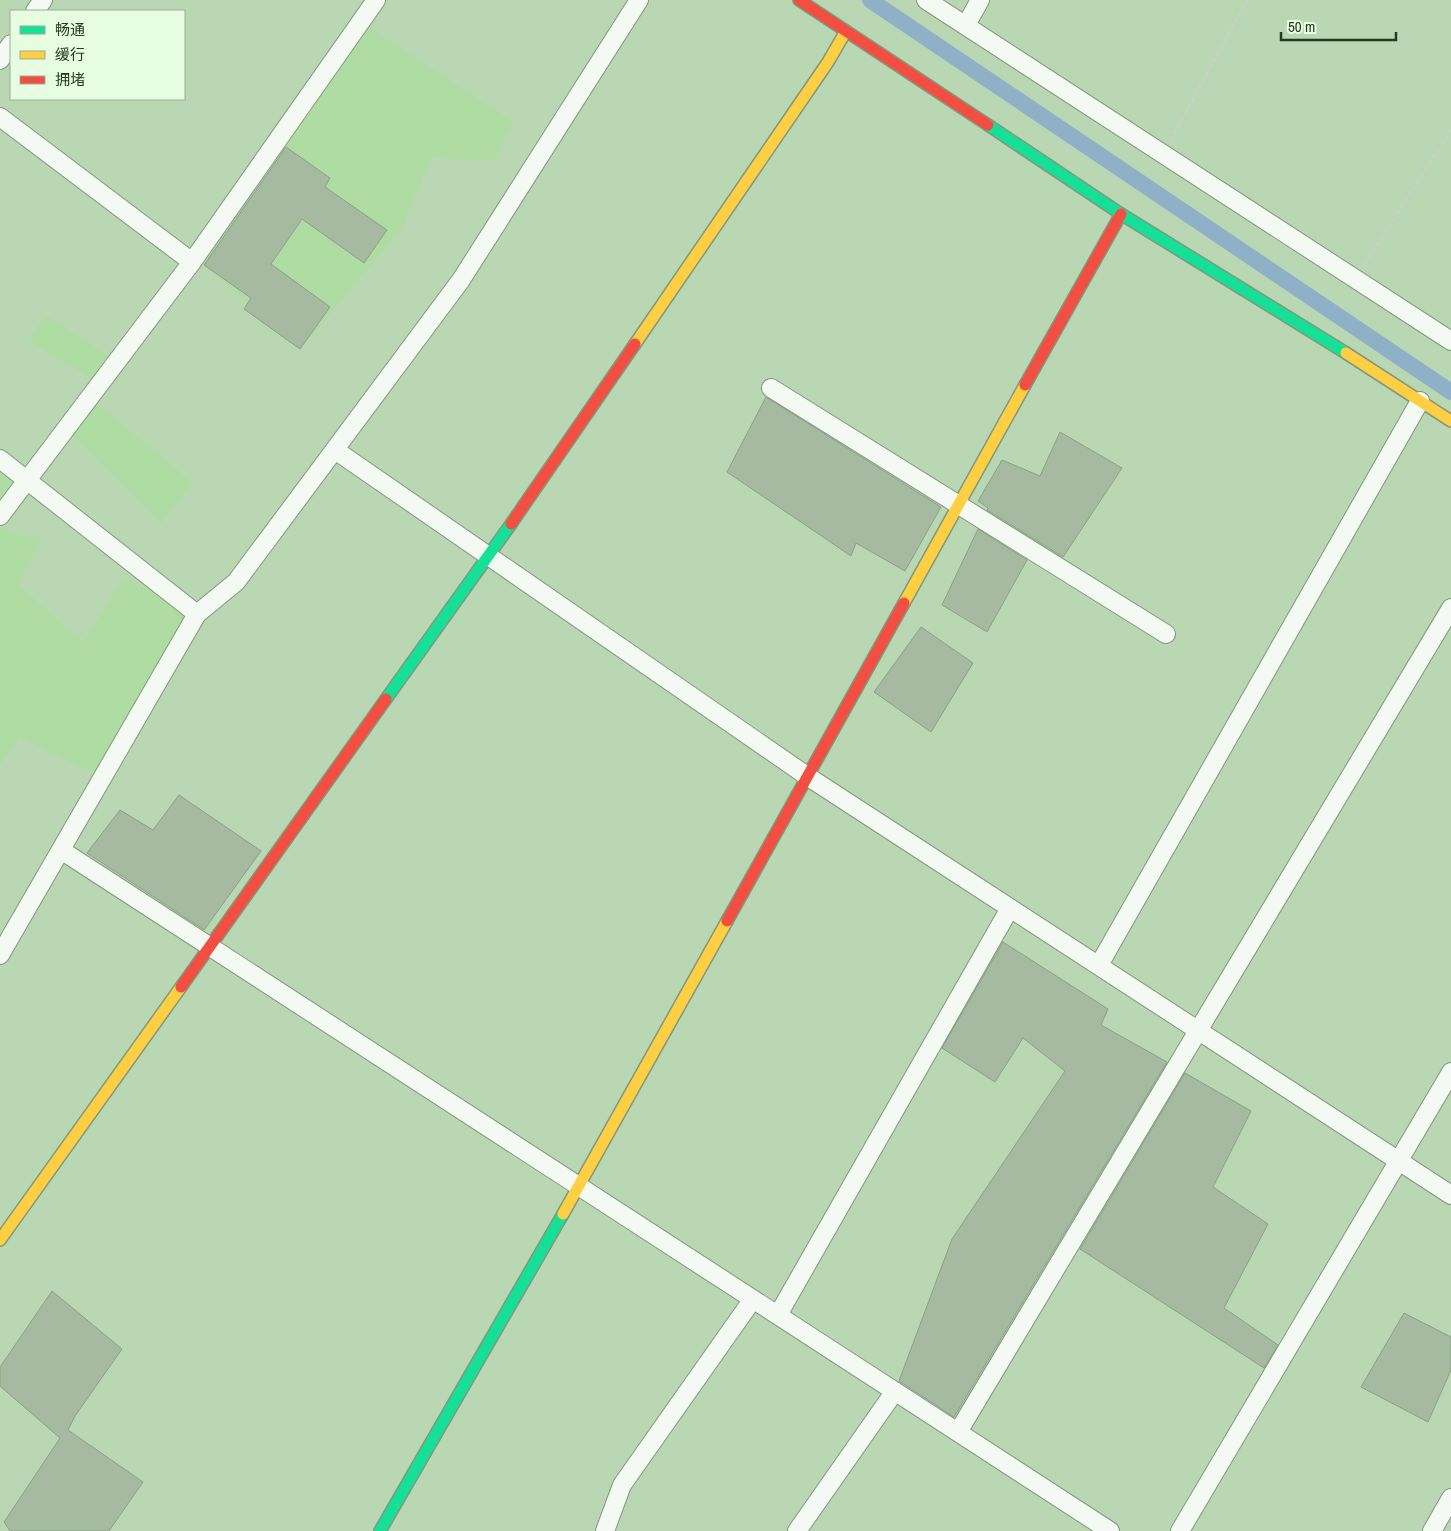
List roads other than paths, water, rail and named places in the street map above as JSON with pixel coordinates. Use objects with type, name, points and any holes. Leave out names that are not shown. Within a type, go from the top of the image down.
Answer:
[{"type":"street","points":[[0,516],[26,479],[192,262],[376,0]]},
{"type":"street","points":[[0,955],[197,614],[236,582],[462,280],[639,0]]},
{"type":"street","points":[[799,0],[1121,214],[1364,364],[1451,421]]},
{"type":"street","points":[[926,0],[1451,341]]},
{"type":"street","points":[[966,25],[980,0]]},
{"type":"street","points":[[0,1240],[488,556],[828,62],[846,31]]},
{"type":"street","points":[[0,60],[10,45]]},
{"type":"street","points":[[0,117],[192,262]]},
{"type":"street","points":[[380,1531],[579,1186],[1121,214]]},
{"type":"street","points":[[771,388],[1166,634]]},
{"type":"street","points":[[1099,966],[1420,401]]},
{"type":"street","points":[[335,450],[806,776],[1451,1195]]},
{"type":"street","points":[[0,458],[197,614]]},
{"type":"street","points":[[958,1432],[1451,608]]},
{"type":"street","points":[[61,850],[1110,1531]]},
{"type":"street","points":[[778,1315],[1010,908]]},
{"type":"street","points":[[1180,1531],[1451,1072]]},
{"type":"street","points":[[606,1531],[622,1485],[753,1299]]},
{"type":"street","points":[[797,1531],[895,1392]]},
{"type":"street","points":[[1432,1531],[1451,1498]]},
{"type":"waterway","points":[[870,0],[1451,392]]}]
